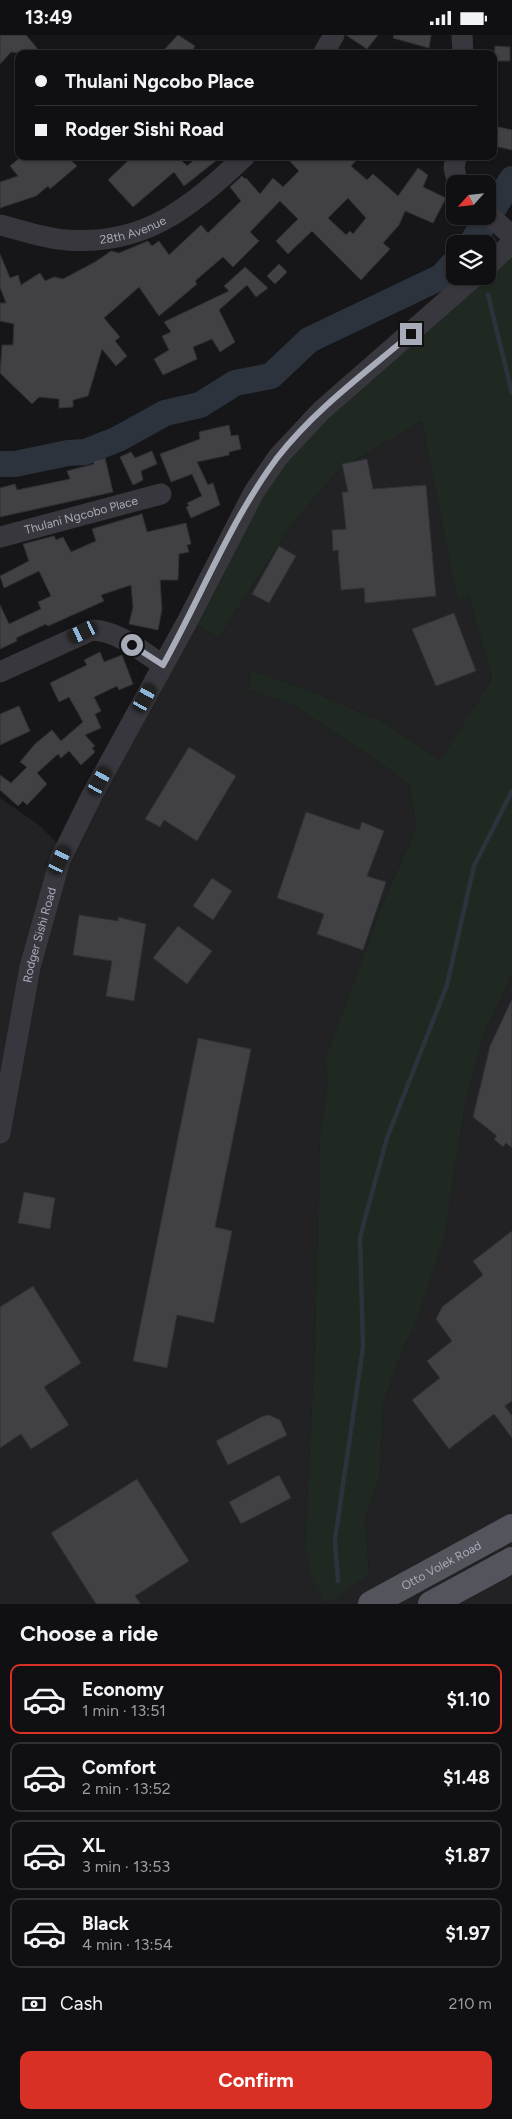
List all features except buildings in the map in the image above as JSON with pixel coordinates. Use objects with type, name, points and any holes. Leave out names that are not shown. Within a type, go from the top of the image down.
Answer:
[{"type":"main road","name":"Otto Volek Road","points":[[371,1604],[512,1527]]},
{"type":"main road","points":[[431,1604],[512,1560]]},
{"type":"street","points":[[325,50],[334,35]]},
{"type":"street","points":[[462,35],[463,50]]},
{"type":"street","name":"28th Avenue","points":[[0,225],[67,240],[108,239],[136,234],[177,213],[240,160]]},
{"type":"street","points":[[455,160],[454,168],[456,175]]},
{"type":"street","points":[[496,246],[503,230]]},
{"type":"street","name":"Rodger Sishi Road","points":[[0,1133],[30,967],[60,860],[91,797],[163,665],[234,528],[254,492],[278,457],[321,411],[465,285]]},
{"type":"street","name":"Thulani Ngcobo Place","points":[[0,537],[161,494]]},
{"type":"street","points":[[0,672],[92,630],[104,630],[116,635],[163,665]]},
{"type":"shaded area","points":[[512,244],[512,975],[484,1034],[466,1099],[444,1239],[415,1327],[404,1346],[383,1404],[380,1478],[365,1516],[369,1574],[334,1599],[325,1602],[311,1577],[305,1545],[315,1340],[320,1134],[327,1089],[326,1057],[382,905],[416,829],[410,785],[372,757],[291,704],[249,690],[250,670],[306,689],[385,723],[440,761],[492,679],[469,597],[457,599],[422,421],[340,469],[291,525],[219,638],[188,620],[278,458],[467,285],[496,285],[496,259]]},
{"type":"shaded area","points":[[422,421],[457,599],[469,597],[492,679],[440,762],[385,723],[306,689],[250,670],[249,690],[291,704],[372,757],[410,785],[416,829],[382,905],[326,1057],[327,1089],[320,1134],[315,1340],[305,1545],[369,1574],[365,1516],[380,1478],[383,1404],[404,1346],[415,1327],[444,1239],[466,1099],[484,1034],[512,975],[512,1604],[0,1604],[0,798],[39,825],[65,851],[188,620],[219,638],[291,525],[340,469]]},
{"type":"waterway","points":[[477,235],[512,179]]},
{"type":"waterway","points":[[0,464],[15,464],[68,453],[85,452],[118,439],[165,413],[200,405],[235,383],[271,376],[309,340],[441,277],[446,272]]},
{"type":"waterway","points":[[488,295],[512,393]]},
{"type":"waterway","points":[[338,1581],[335,1540],[363,1347],[360,1237],[387,1138],[447,985],[474,866],[512,791]]},
{"type":"route","points":[[132,645],[163,665],[234,528],[254,492],[278,457],[321,411],[411,334]]}]
